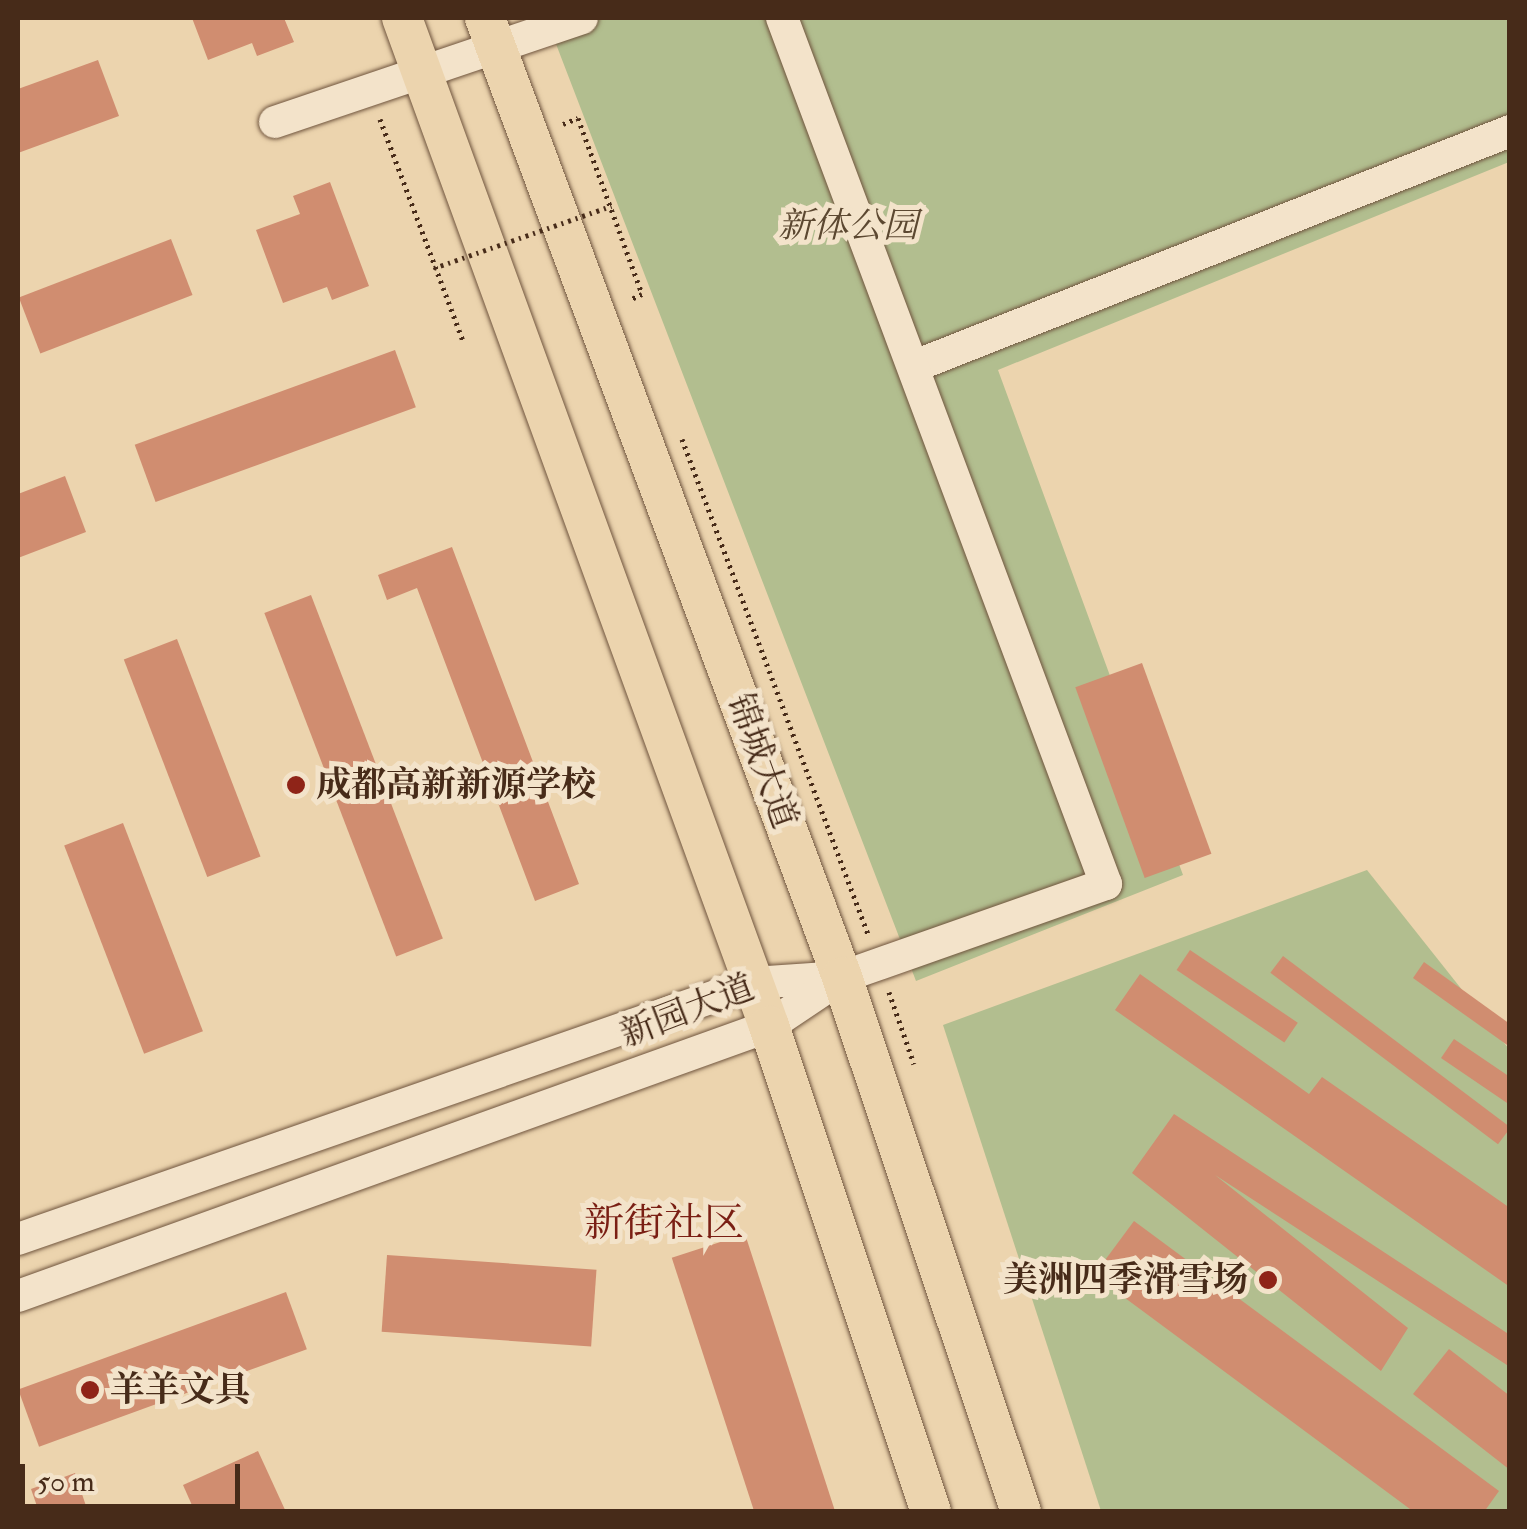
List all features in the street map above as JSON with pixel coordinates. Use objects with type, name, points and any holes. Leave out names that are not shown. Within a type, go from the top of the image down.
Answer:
[{"type":"main road","points":[[402,18],[769,1026],[930,1512]]},
{"type":"main road","name":"锦城大道","points":[[490,32],[861,970],[1021,1512]]},
{"type":"street","points":[[275,122],[422,72],[490,32],[582,18]]},
{"type":"street","points":[[782,18],[1106,884],[861,970]]},
{"type":"street","points":[[914,366],[1510,131]]},
{"type":"street","name":"新园大道","points":[[18,1239],[753,983],[861,970]]},
{"type":"street","name":"新园大道","points":[[18,1296],[769,1026],[861,970]]},
{"type":"path","points":[[370,90],[463,341]]},
{"type":"path","points":[[558,110],[570,141]]},
{"type":"path","points":[[563,124],[578,118],[642,294],[630,300]]},
{"type":"path","points":[[590,194],[603,229]]},
{"type":"path","points":[[434,268],[611,206]]},
{"type":"path","points":[[623,282],[636,318]]},
{"type":"path","points":[[678,429],[861,970],[914,1064]]},
{"type":"green space","name":"新体公园","points":[[546,18],[1509,18],[1509,162],[998,370],[1183,875],[916,981]]},
{"type":"green space","name":"美洲四季滑雪场","points":[[1367,870],[1509,1049],[1509,1511],[1101,1511],[943,1025]]},
{"type":"building","points":[[192,18],[284,18],[294,42],[257,56],[252,43],[208,60]]},
{"type":"building","points":[[98,60],[119,116],[18,153],[18,89]]},
{"type":"building","points":[[330,182],[369,286],[332,300],[327,287],[283,303],[256,230],[300,214],[293,196]]},
{"type":"building","points":[[171,239],[193,295],[40,353],[19,297]]},
{"type":"building","points":[[395,350],[416,407],[156,502],[135,445]]},
{"type":"building","points":[[65,476],[86,532],[18,558],[18,494]]},
{"type":"building","points":[[452,547],[579,884],[535,901],[417,588],[387,600],[378,575]]},
{"type":"building","points":[[311,595],[443,939],[396,956],[264,613]]},
{"type":"building","points":[[177,639],[260,857],[207,877],[124,659]]},
{"type":"building","points":[[1142,663],[1211,854],[1145,878],[1075,687]]},
{"type":"building","points":[[123,823],[203,1031],[144,1054],[64,846]]},
{"type":"building","points":[[1190,950],[1298,1023],[1284,1043],[1177,970]]},
{"type":"building","points":[[1283,956],[1510,1127],[1498,1144],[1270,973]]},
{"type":"building","points":[[1424,962],[1510,1024],[1510,1047],[1413,978]]},
{"type":"building","points":[[1140,974],[1309,1094],[1322,1077],[1510,1208],[1510,1287],[1115,1010]]},
{"type":"building","points":[[1454,1039],[1510,1077],[1510,1105],[1441,1058]]},
{"type":"building","points":[[1174,1114],[1510,1335],[1510,1367],[1215,1175],[1408,1328],[1381,1371],[1132,1173]]},
{"type":"building","points":[[1134,1221],[1499,1491],[1484,1512],[1414,1512],[1094,1275]]},
{"type":"building","points":[[745,1234],[835,1512],[754,1512],[672,1258]]},
{"type":"building","points":[[387,1255],[596,1270],[591,1346],[382,1332]]},
{"type":"building","points":[[286,1292],[307,1349],[39,1447],[18,1389]]},
{"type":"building","points":[[1449,1349],[1510,1396],[1510,1470],[1413,1394]]},
{"type":"building","points":[[258,1451],[286,1512],[195,1512],[183,1485]]},
{"type":"building","points":[[75,1473],[88,1512],[39,1512],[31,1489]]},
{"type":"place","name":"成都高新新源学校","points":[[296,785]]},
{"type":"place","name":"美洲四季滑雪场","points":[[1268,1280]]},
{"type":"place","name":"羊羊文具","points":[[90,1390]]},
{"type":"district","name":"新街社区","points":[[664,1224]]}]
